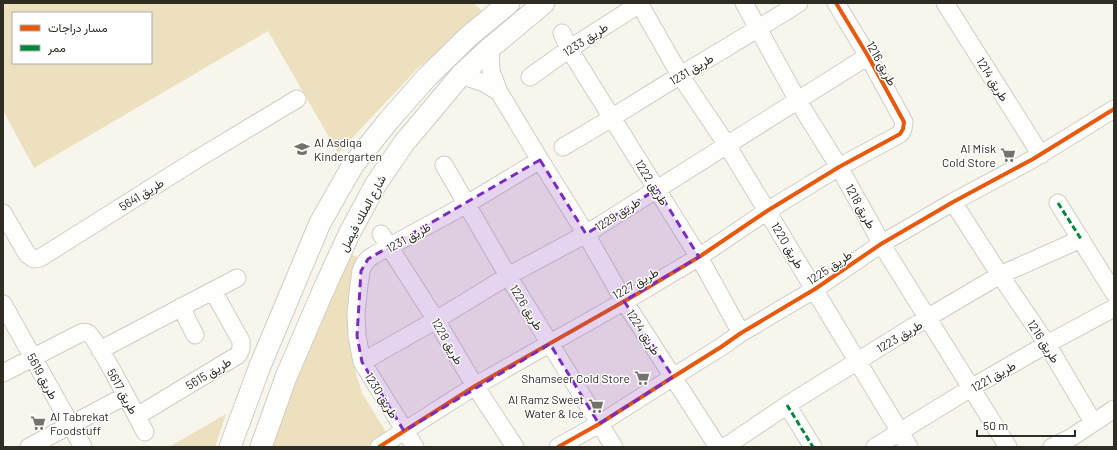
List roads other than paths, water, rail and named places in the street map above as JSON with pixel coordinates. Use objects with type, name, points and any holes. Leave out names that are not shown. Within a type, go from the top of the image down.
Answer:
[{"type":"main road","points":[[230,447],[260,366],[320,224],[354,165],[390,118],[427,77],[469,36],[509,3]]},
{"type":"main road","name":"شارع الملك فيصل","points":[[261,447],[286,377],[349,234],[376,184],[404,143],[461,75],[490,48],[544,3]]},
{"type":"street","name":"طريق 1233","points":[[530,77],[569,49],[640,3]]},
{"type":"street","name":"طريق 1220","points":[[640,3],[680,75],[727,145],[909,447]]},
{"type":"street","name":"طريق 1218","points":[[744,3],[798,101],[839,167],[881,244],[1008,447]]},
{"type":"street","name":"طريق 1231","points":[[563,147],[799,3]]},
{"type":"street","name":"طريق 1216","points":[[836,3],[868,56],[904,122],[903,129],[900,134]]},
{"type":"street","name":"طريق 1214","points":[[945,3],[1041,155]]},
{"type":"street","name":"طريق 1222","points":[[562,33],[569,49],[699,257],[741,333]]},
{"type":"street","name":"طريق 1224","points":[[490,48],[491,71],[499,92],[586,234],[624,301],[718,447]]},
{"type":"street","name":"طريق 1229","points":[[362,362],[436,320],[508,276],[586,234],[868,56]]},
{"type":"street","name":"طريق 1224","points":[[461,75],[484,83],[499,92]]},
{"type":"street","name":"طريق 5641","points":[[3,213],[27,254],[34,259],[40,258],[194,161],[297,99]]},
{"type":"street","name":"طريق 1225","points":[[558,447],[598,424],[741,333],[815,289],[881,244],[953,202],[1041,155],[1114,109]]},
{"type":"street","name":"طريق 1227","points":[[379,447],[475,386],[699,257],[767,211],[839,167],[900,134]]},
{"type":"street","name":"طريق 1231","points":[[362,362],[357,336],[356,313],[361,271],[368,259],[385,240],[467,204],[540,160]]},
{"type":"street","name":"طريق 1226","points":[[444,165],[508,276],[598,424],[614,447]]},
{"type":"street","name":"طريق 1216","points":[[953,202],[1047,344],[1093,422]]},
{"type":"street","points":[[1058,203],[1114,293]]},
{"type":"street","name":"طريق 1223","points":[[725,447],[787,405],[927,318],[1000,275],[1081,239]]},
{"type":"street","name":"طريق 1228","points":[[385,240],[436,320],[475,386],[515,447]]},
{"type":"street","points":[[100,350],[237,278]]},
{"type":"street","name":"طريق 5615","points":[[136,416],[238,355],[241,348],[241,341],[213,291]]},
{"type":"street","name":"طريق 5619","points":[[3,304],[83,447]]},
{"type":"street","points":[[181,307],[195,335]]},
{"type":"street","name":"طريق 1221","points":[[875,447],[971,388],[1047,344],[1114,308]]},
{"type":"street","name":"طريق 5617","points":[[3,373],[82,332],[88,333],[92,336],[145,432]]},
{"type":"street","name":"طريق 1230","points":[[362,362],[415,447]]},
{"type":"street","points":[[29,447],[125,396]]},
{"type":"street","points":[[787,405],[813,447]]},
{"type":"street","points":[[1062,445],[1093,422],[1114,409]]},
{"type":"place","name":"Al Asdiqa Kindergarten","points":[[302,149]]},
{"type":"place","name":"Al Misk Cold Store","points":[[1008,155]]},
{"type":"place","name":"Shamseer Cold Store","points":[[642,378]]},
{"type":"place","name":"Al Ramz Sweet Water & Ice","points":[[596,406]]},
{"type":"place","name":"Al Tabrekat Foodstuff","points":[[38,423]]}]
